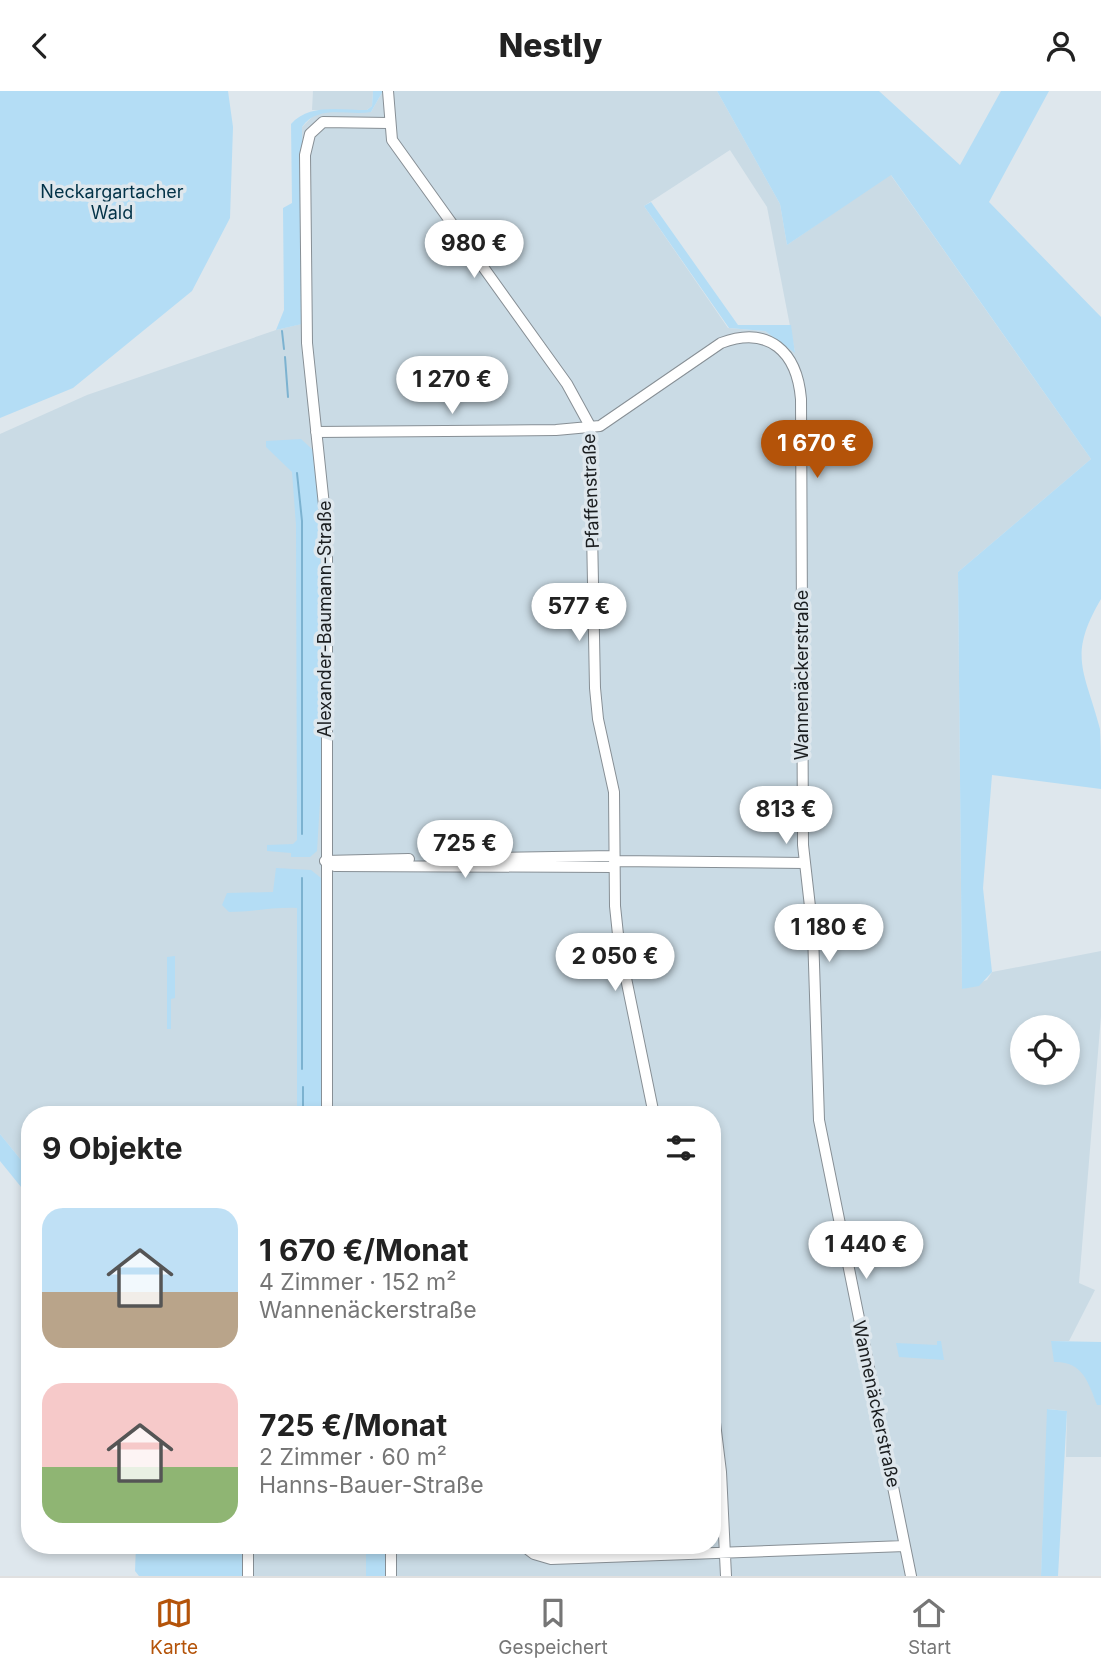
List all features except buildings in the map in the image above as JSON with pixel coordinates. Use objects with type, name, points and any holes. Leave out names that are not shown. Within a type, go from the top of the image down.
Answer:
[{"type":"street","points":[[387,91],[388,123]]},
{"type":"street","name":"Alexander-Baumann-Straße","points":[[327,1106],[327,534],[305,314],[305,155],[310,134],[323,122],[388,123]]},
{"type":"street","name":"Pfaffenstraße","points":[[388,123],[392,140],[567,384],[590,426],[595,688],[598,719],[614,792],[614,861],[619,944],[652,1106]]},
{"type":"street","name":"Wannenäckerstraße","points":[[316,432],[556,430],[590,426],[604,423],[721,343],[734,338],[764,339],[776,345],[792,363],[802,399],[804,863],[813,933],[819,1121],[911,1576]]},
{"type":"street","points":[[325,861],[335,866],[442,862],[804,863]]},
{"type":"street","points":[[721,1472],[726,1576]]},
{"type":"street","points":[[721,1553],[905,1546]]},
{"type":"street","points":[[248,1554],[248,1576]]},
{"type":"street","points":[[391,1554],[391,1576]]},
{"type":"street","points":[[534,1554],[551,1559],[696,1554]]},
{"type":"shaded area","points":[[313,91],[373,91],[372,106],[367,110],[312,110]]},
{"type":"shaded area","points":[[383,91],[717,91],[780,204],[787,245],[890,174],[1091,459],[958,572],[962,989],[987,980],[992,972],[1101,951],[1101,1016],[1079,1283],[1095,1290],[1069,1341],[1052,1341],[1086,1375],[1097,1404],[1101,1405],[1101,1457],[1066,1457],[1067,1411],[1048,1409],[1041,1576],[242,1576],[242,1554],[721,1554],[721,1106],[21,1106],[21,1160],[0,1134],[0,434],[87,395],[276,330],[301,324],[302,127],[313,116],[322,112],[371,112]],"holes":[[[730,150],[767,207],[795,352],[765,331],[728,328],[644,206]]]},
{"type":"green space","name":"Neckargartacher Wald","points":[[0,91],[228,91],[233,127],[230,218],[192,291],[73,388],[0,418]]},
{"type":"green space","points":[[373,91],[383,91],[371,112],[325,113],[309,120],[302,127],[302,324],[276,330],[284,310],[283,208],[292,203],[291,124],[298,117],[316,110],[367,110],[372,106]]},
{"type":"green space","points":[[717,91],[879,91],[960,165],[1001,91],[1049,91],[989,202],[1101,317],[1101,599],[1084,636],[1082,664],[1100,729],[1101,789],[992,775],[983,888],[992,972],[979,986],[962,989],[958,572],[1091,459],[891,175],[787,245],[780,204]]},
{"type":"green space","points":[[651,202],[738,325],[791,325],[795,353],[765,331],[729,328],[644,206]]},
{"type":"green space","points":[[301,439],[313,450],[320,502],[322,769],[317,851],[310,857],[291,857],[291,853],[267,851],[267,845],[293,844],[297,840],[296,525],[292,472],[266,447],[266,441]]},
{"type":"green space","points":[[276,868],[311,870],[321,878],[323,1106],[297,1106],[297,908],[229,912],[222,905],[227,893],[273,892]]},
{"type":"green space","points":[[175,956],[175,998],[171,999],[171,1029],[167,1029],[167,957]]},
{"type":"green space","points":[[0,1134],[21,1160],[21,1187],[0,1161]]},
{"type":"green space","points":[[937,1341],[941,1341],[944,1360],[899,1357],[896,1343],[937,1345]]},
{"type":"green space","points":[[1051,1341],[1101,1342],[1101,1405],[1097,1405],[1087,1381],[1078,1369],[1054,1362]]},
{"type":"green space","points":[[1047,1409],[1067,1411],[1058,1576],[1041,1576]]},
{"type":"green space","points":[[136,1554],[242,1554],[242,1576],[139,1576],[135,1571]]},
{"type":"green space","points":[[366,1554],[387,1554],[387,1576],[366,1576]]},
{"type":"waterway","points":[[282,331],[284,349]]},
{"type":"waterway","points":[[285,357],[288,397]]},
{"type":"waterway","points":[[297,473],[302,521],[302,834]]},
{"type":"waterway","points":[[302,878],[302,1069]]},
{"type":"waterway","points":[[303,1087],[303,1106]]}]
